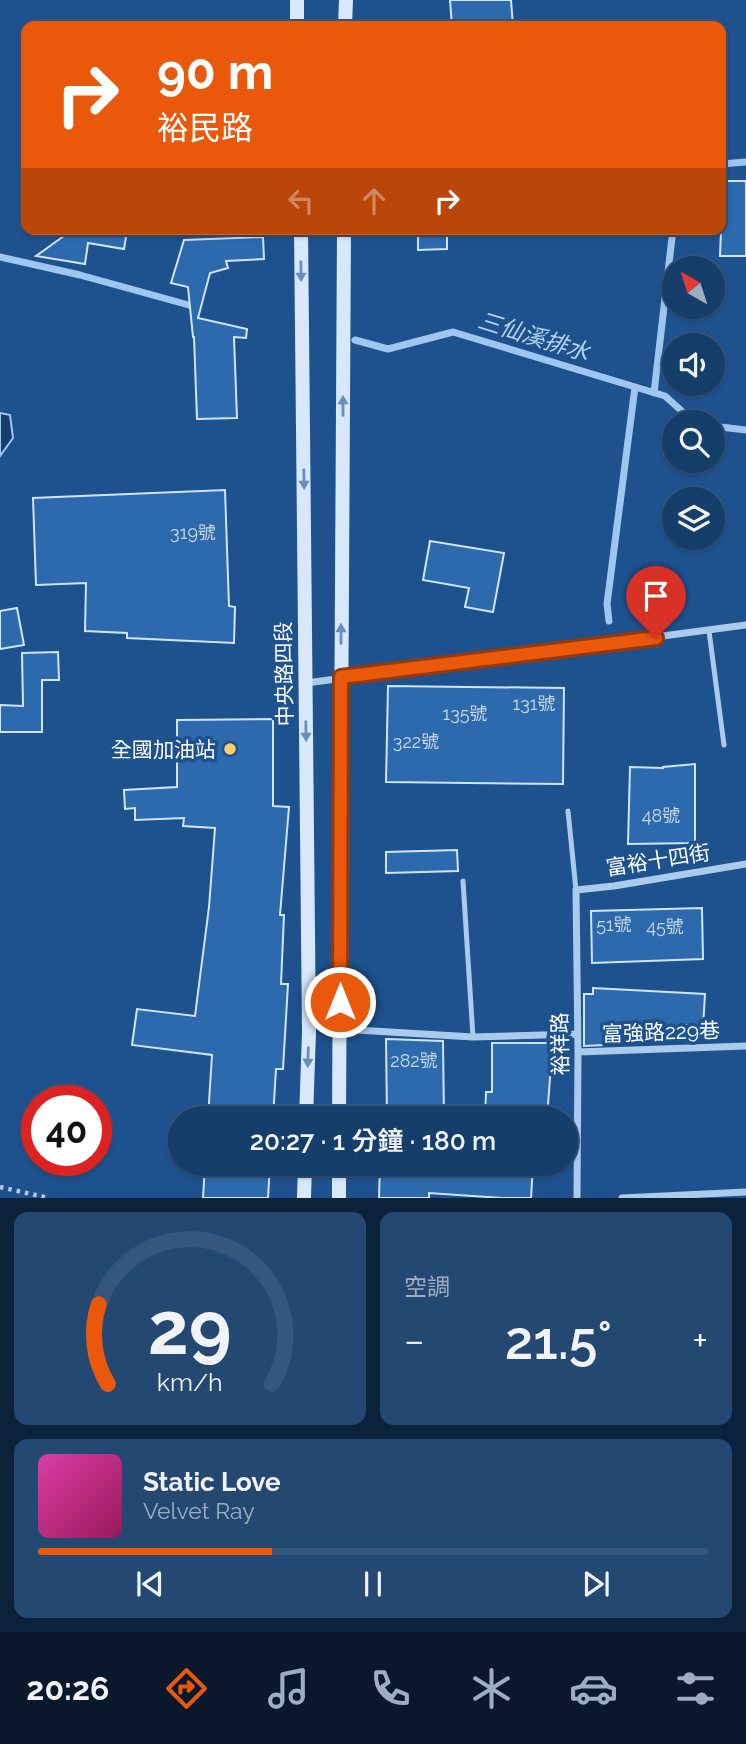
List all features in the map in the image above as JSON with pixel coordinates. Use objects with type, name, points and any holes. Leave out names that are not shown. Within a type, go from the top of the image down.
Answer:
[{"type":"street","points":[[297,0],[298,21]]},
{"type":"street","points":[[345,21],[346,0]]},
{"type":"street","name":"中央路四段","points":[[301,235],[309,1033],[306,1106]]},
{"type":"street","points":[[340,1106],[344,235]]},
{"type":"street","points":[[305,683],[746,625]]},
{"type":"street","name":"富裕十四街","points":[[576,890],[746,864]]},
{"type":"street","name":"裕祥路","points":[[576,890],[577,1198]]},
{"type":"street","points":[[340,1029],[473,1037],[577,1034]]},
{"type":"street","name":"富強路229巷","points":[[578,1052],[746,1046]]},
{"type":"street","points":[[304,1198],[305,1176]]},
{"type":"street","points":[[339,1176],[339,1198]]},
{"type":"street","points":[[622,1198],[746,1192]]},
{"type":"lane","points":[[709,631],[724,745]]},
{"type":"lane","points":[[568,811],[576,890]]},
{"type":"lane","points":[[463,881],[473,1037]]},
{"type":"path","points":[[0,1187],[49,1198]]},
{"type":"water","points":[[0,413],[10,415],[13,438],[0,456]]},
{"type":"building","points":[[450,0],[511,0],[513,21],[452,21]]},
{"type":"building","points":[[726,181],[746,181],[746,256],[720,256],[721,235],[726,235]]},
{"type":"building","points":[[65,235],[126,235],[124,249],[88,243],[85,264],[36,256]]},
{"type":"building","points":[[418,235],[447,235],[447,249],[418,250]]},
{"type":"building","points":[[263,237],[264,259],[226,261],[228,268],[210,273],[198,318],[247,329],[246,338],[234,337],[237,418],[197,419],[194,337],[188,287],[171,283],[184,240]]},
{"type":"building","points":[[225,490],[229,606],[235,607],[234,643],[127,638],[127,633],[85,631],[86,583],[36,585],[33,498]]},
{"type":"building","points":[[430,541],[504,553],[493,612],[465,607],[469,588],[423,580]]},
{"type":"building","points":[[17,608],[24,645],[0,649],[0,611]]},
{"type":"building","points":[[58,652],[59,680],[42,680],[42,732],[0,732],[0,705],[23,706],[22,653]]},
{"type":"building","points":[[388,686],[564,688],[563,784],[386,782]]},
{"type":"building","points":[[273,719],[273,806],[289,807],[280,915],[284,915],[281,984],[288,984],[283,1069],[276,1069],[274,1106],[209,1106],[212,1055],[132,1045],[137,1009],[195,1016],[209,907],[215,828],[183,826],[184,818],[135,820],[135,808],[125,809],[124,790],[177,787],[177,720]]},
{"type":"building","points":[[695,764],[695,843],[628,844],[630,767],[663,768]]},
{"type":"building","points":[[457,850],[458,871],[386,873],[386,852]]},
{"type":"building","points":[[702,908],[703,959],[592,963],[591,911]]},
{"type":"building","points":[[593,988],[705,994],[703,1027],[681,1025],[681,1033],[604,1028],[604,1045],[584,1046],[584,994],[593,994]]},
{"type":"building","points":[[386,1039],[443,1041],[444,1106],[387,1106]]},
{"type":"building","points":[[492,1043],[560,1043],[560,1065],[551,1065],[548,1106],[485,1106],[486,1092],[492,1092]]},
{"type":"building","points":[[204,1176],[269,1176],[268,1198],[203,1198]]},
{"type":"building","points":[[380,1176],[532,1176],[531,1198],[429,1193],[429,1198],[379,1198]]},
{"type":"waterway","points":[[726,164],[746,162]]},
{"type":"waterway","points":[[654,393],[672,235]]},
{"type":"waterway","name":"三仙溪排水","points":[[0,257],[80,275],[196,307]]},
{"type":"waterway","name":"三仙溪排水","points":[[355,340],[388,349],[453,332],[665,396],[681,410]]},
{"type":"waterway","points":[[609,621],[607,604],[635,387]]},
{"type":"waterway","name":"三仙溪排水","points":[[725,428],[746,430]]},
{"type":"place","name":"全國加油站","points":[[230,749]]},
{"type":"route","points":[[340,1002],[341,677],[656,638]]}]
